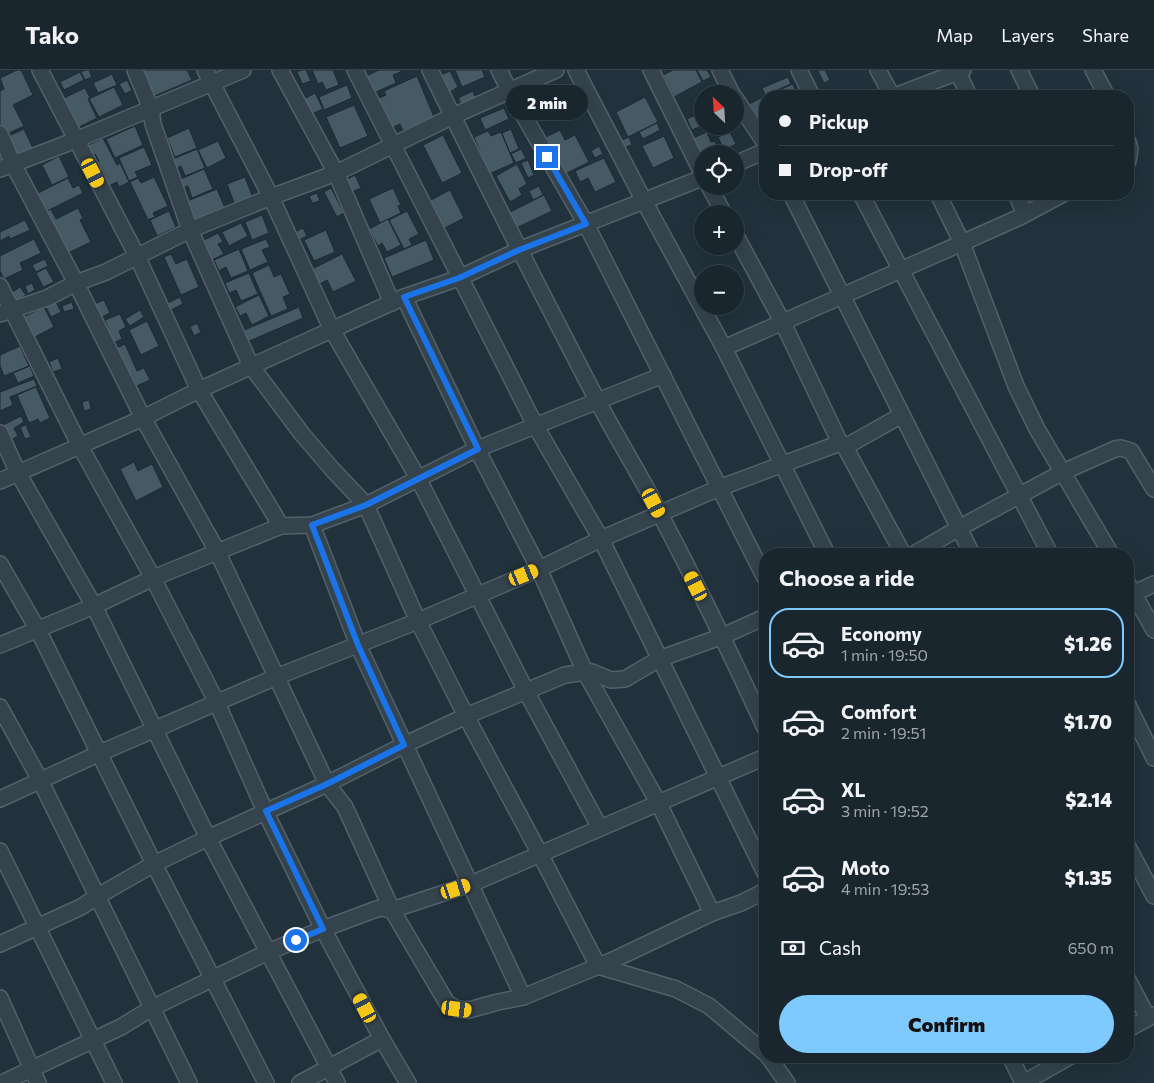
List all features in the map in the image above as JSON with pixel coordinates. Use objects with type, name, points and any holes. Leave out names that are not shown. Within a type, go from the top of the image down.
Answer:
[{"type":"street","points":[[40,70],[137,256],[199,390],[281,526]]},
{"type":"street","points":[[135,70],[151,109],[153,124],[190,230],[251,366],[314,448],[366,505],[418,621],[598,966],[676,990],[709,1006],[759,1048]]},
{"type":"street","points":[[6,166],[151,109],[208,76],[243,70]]},
{"type":"street","points":[[280,70],[336,173],[398,300],[478,449],[539,569],[584,672],[659,804],[712,913]]},
{"type":"street","points":[[355,70],[535,425],[601,539],[759,861]]},
{"type":"street","points":[[430,70],[519,250],[723,636],[759,715]]},
{"type":"street","points":[[499,70],[586,224],[759,566]]},
{"type":"street","points":[[6,312],[47,298],[76,283],[106,272],[190,230],[336,173],[452,116],[556,70]]},
{"type":"street","points":[[576,70],[644,201],[724,348],[825,548]]},
{"type":"street","points":[[651,70],[694,157]]},
{"type":"street","points":[[720,70],[728,85]]},
{"type":"street","points":[[799,70],[809,90]]},
{"type":"street","points":[[878,70],[890,90]]},
{"type":"street","points":[[1019,70],[1029,90]]},
{"type":"street","points":[[1093,70],[1103,90]]},
{"type":"street","points":[[909,90],[953,72],[965,90]]},
{"type":"street","points":[[208,76],[271,197],[332,330],[418,478],[526,691],[600,828]]},
{"type":"street","points":[[744,112],[759,134]]},
{"type":"street","points":[[0,134],[6,166],[76,283],[143,418],[217,550],[327,784],[344,807],[392,910],[447,1003],[457,1009],[469,1010],[523,997],[598,966],[712,913],[741,903],[759,894]]},
{"type":"street","points":[[744,160],[759,154]]},
{"type":"street","points":[[0,481],[143,418],[199,390],[398,300],[459,278],[519,250],[694,181]]},
{"type":"street","points":[[794,200],[969,548]]},
{"type":"street","points":[[865,200],[1047,548]]},
{"type":"street","points":[[941,200],[962,243],[1016,386],[1036,429],[1064,472],[1108,548]]},
{"type":"street","points":[[1019,200],[1025,214]]},
{"type":"street","points":[[724,348],[962,243],[1052,200]]},
{"type":"street","points":[[744,251],[783,323],[842,445],[900,548]]},
{"type":"street","points":[[0,286],[6,312],[153,578],[217,703],[323,929],[382,1039],[408,1083]]},
{"type":"street","points":[[0,645],[94,606],[217,550],[281,526],[312,525],[366,505],[478,449],[663,375]]},
{"type":"street","points":[[0,799],[154,729],[276,677],[418,621],[719,488],[782,464],[842,445],[902,415]]},
{"type":"street","points":[[0,433],[18,473],[94,606],[208,838],[337,1083]]},
{"type":"street","points":[[924,548],[1064,472],[1106,452],[1121,448],[1131,451],[1154,489]]},
{"type":"street","points":[[312,525],[358,645],[523,997]]},
{"type":"street","points":[[0,564],[38,630],[154,864],[266,1083]]},
{"type":"street","points":[[1134,590],[1154,584]]},
{"type":"street","points":[[1134,599],[1154,630]]},
{"type":"street","points":[[0,944],[81,907],[154,864],[327,784],[466,716],[565,675],[592,672],[611,680],[625,679],[659,659],[723,636],[759,620]]},
{"type":"street","points":[[0,707],[40,780],[189,1083]]},
{"type":"street","points":[[1134,717],[1154,758]]},
{"type":"street","points":[[2,1083],[121,1027],[152,1008],[268,952],[374,910],[381,908],[392,910],[471,884],[759,760]]},
{"type":"street","points":[[0,851],[114,1083]]},
{"type":"street","points":[[1134,858],[1154,896]]},
{"type":"street","points":[[1134,990],[1151,1017],[1134,1026]]},
{"type":"street","points":[[0,998],[38,1083]]},
{"type":"street","points":[[300,1083],[382,1039]]},
{"type":"street","points":[[773,1063],[787,1083]]},
{"type":"street","points":[[1013,1063],[1023,1083],[1059,1063]]},
{"type":"building","points":[[21,70],[33,95],[13,105],[24,126],[3,136],[0,129],[0,91],[4,89],[0,78]]},
{"type":"building","points":[[89,70],[92,77],[85,80],[81,72]]},
{"type":"building","points":[[140,70],[187,70],[192,80],[152,97]]},
{"type":"building","points":[[306,70],[311,81],[302,84],[297,72]]},
{"type":"building","points":[[312,70],[333,70],[339,85],[326,90],[322,82],[318,84]]},
{"type":"building","points":[[379,70],[400,70],[401,72],[393,75],[396,83],[374,93],[366,76]]},
{"type":"building","points":[[455,70],[482,70],[485,77],[462,87]]},
{"type":"building","points":[[673,70],[696,70],[702,82],[674,97],[663,75]]},
{"type":"building","points":[[697,70],[707,70],[711,77],[703,81]]},
{"type":"building","points":[[825,70],[830,80],[824,83],[818,71]]},
{"type":"building","points":[[450,71],[458,87],[450,92],[441,75]]},
{"type":"building","points":[[80,72],[84,80],[64,90],[60,82]]},
{"type":"building","points":[[112,74],[117,85],[98,93],[93,83]]},
{"type":"building","points":[[417,76],[434,117],[403,131],[400,124],[390,129],[377,99],[386,95],[384,91]]},
{"type":"building","points":[[788,77],[791,84],[777,90],[763,90],[762,88]]},
{"type":"building","points":[[127,80],[132,90],[125,94],[119,84]]},
{"type":"building","points":[[793,84],[796,90],[779,90]]},
{"type":"building","points":[[347,85],[352,98],[324,110],[319,97]]},
{"type":"building","points":[[114,87],[123,105],[99,117],[89,99]]},
{"type":"building","points":[[85,88],[97,118],[77,128],[62,99]]},
{"type":"building","points":[[473,91],[476,99],[462,106],[458,98]]},
{"type":"building","points":[[315,93],[323,109],[312,114],[304,99]]},
{"type":"building","points":[[645,97],[658,122],[628,137],[616,112]]},
{"type":"building","points":[[759,99],[759,132],[758,132],[745,106]]},
{"type":"building","points":[[354,105],[368,136],[340,148],[326,117]]},
{"type":"building","points":[[504,108],[509,119],[485,130],[480,118]]},
{"type":"building","points":[[694,116],[694,129],[692,130],[687,119]]},
{"type":"building","points":[[657,123],[660,130],[643,139],[639,132]]},
{"type":"building","points":[[135,126],[143,145],[115,158],[106,139]]},
{"type":"building","points":[[189,128],[197,148],[175,157],[167,138]]},
{"type":"building","points":[[24,129],[33,148],[14,158],[4,138]]},
{"type":"building","points":[[511,129],[519,149],[510,153],[502,133]]},
{"type":"building","points":[[560,130],[565,140],[575,135],[589,162],[565,174],[546,137]]},
{"type":"building","points":[[488,131],[491,136],[501,132],[514,163],[489,174],[474,137]]},
{"type":"building","points":[[443,135],[462,173],[442,183],[423,145]]},
{"type":"building","points":[[700,135],[708,135],[711,142],[715,141],[717,145],[696,145],[693,138]]},
{"type":"building","points":[[732,135],[736,144],[722,145],[718,137]]},
{"type":"building","points":[[664,136],[674,158],[653,168],[642,146]]},
{"type":"building","points":[[629,137],[632,145],[623,148],[620,141]]},
{"type":"building","points":[[103,138],[117,165],[120,163],[129,182],[119,187],[117,182],[105,188],[93,164],[99,161],[95,154],[87,158],[82,148]]},
{"type":"building","points":[[218,141],[226,158],[207,168],[198,150]]},
{"type":"building","points":[[599,146],[603,154],[595,158],[591,151]]},
{"type":"building","points":[[144,147],[152,165],[135,172],[138,177],[129,181],[119,158]]},
{"type":"building","points":[[197,149],[205,168],[185,176],[181,166],[172,170],[168,161]]},
{"type":"building","points":[[521,149],[526,158],[516,163],[511,154]]},
{"type":"building","points":[[59,156],[69,177],[52,185],[42,165]]},
{"type":"building","points":[[604,158],[616,182],[595,192],[588,178],[580,182],[575,171]]},
{"type":"building","points":[[528,160],[534,175],[528,178],[521,163]]},
{"type":"building","points":[[517,164],[527,184],[519,189],[522,195],[510,202],[496,176]]},
{"type":"building","points":[[204,169],[213,189],[192,198],[188,186],[179,190],[176,181]]},
{"type":"building","points":[[355,175],[361,188],[350,193],[344,181]]},
{"type":"building","points":[[154,177],[168,206],[153,213],[155,217],[148,220],[130,182],[138,178],[141,183]]},
{"type":"building","points":[[245,177],[253,198],[235,205],[227,184]]},
{"type":"building","points":[[68,178],[73,188],[79,185],[83,193],[43,213],[34,195]]},
{"type":"building","points":[[539,186],[543,195],[533,200],[529,191]]},
{"type":"building","points":[[331,188],[344,213],[337,217],[324,192]]},
{"type":"building","points":[[393,188],[401,205],[398,206],[401,213],[380,223],[369,199]]},
{"type":"building","points":[[217,189],[225,208],[193,221],[185,202]]},
{"type":"building","points":[[450,190],[464,218],[443,229],[429,201]]},
{"type":"building","points":[[317,193],[320,201],[312,203],[309,196]]},
{"type":"building","points":[[544,195],[552,211],[512,230],[504,215]]},
{"type":"building","points":[[78,208],[83,218],[80,220],[91,242],[66,254],[45,212],[51,209],[56,219]]},
{"type":"building","points":[[169,211],[176,227],[157,236],[150,220]]},
{"type":"building","points":[[407,211],[419,234],[409,239],[412,245],[404,249],[389,220]]},
{"type":"building","points":[[262,215],[269,233],[252,240],[245,222]]},
{"type":"building","points":[[388,219],[401,245],[387,252],[382,243],[378,246],[369,229]]},
{"type":"building","points":[[25,220],[30,230],[10,239],[9,236],[0,241],[0,232]]},
{"type":"building","points":[[241,223],[248,236],[229,246],[222,232]]},
{"type":"building","points":[[303,228],[307,236],[299,240],[295,232]]},
{"type":"building","points":[[326,230],[335,252],[314,261],[304,240]]},
{"type":"building","points":[[218,233],[223,242],[218,244],[224,254],[212,260],[202,241]]},
{"type":"building","points":[[34,239],[41,253],[20,263],[23,270],[4,279],[0,271],[0,256]]},
{"type":"building","points":[[266,239],[270,247],[262,250],[268,262],[250,270],[241,249]]},
{"type":"building","points":[[426,240],[434,260],[392,277],[384,258]]},
{"type":"building","points":[[239,249],[248,271],[231,278],[226,267],[219,271],[214,260]]},
{"type":"building","points":[[171,254],[176,264],[187,259],[199,287],[181,295],[164,257]]},
{"type":"building","points":[[342,254],[356,281],[333,292],[327,280],[320,284],[312,269]]},
{"type":"building","points":[[45,259],[48,266],[36,272],[32,265]]},
{"type":"building","points":[[269,265],[274,277],[281,274],[290,294],[283,297],[288,309],[271,316],[252,273]]},
{"type":"building","points":[[46,268],[54,282],[43,287],[36,273]]},
{"type":"building","points":[[249,273],[258,294],[241,301],[236,290],[229,293],[225,283]]},
{"type":"building","points":[[32,283],[35,290],[28,294],[25,286]]},
{"type":"building","points":[[20,287],[26,295],[17,301],[11,293]]},
{"type":"building","points":[[259,295],[269,316],[252,325],[246,313],[240,316],[235,307]]},
{"type":"building","points":[[180,297],[183,304],[169,311],[166,304]]},
{"type":"building","points":[[104,300],[110,313],[100,318],[94,304]]},
{"type":"building","points":[[56,302],[61,312],[51,317],[46,307]]},
{"type":"building","points":[[72,302],[74,309],[64,312],[62,306]]},
{"type":"building","points":[[44,307],[54,327],[33,338],[23,317]]},
{"type":"building","points":[[299,307],[303,318],[247,342],[242,331]]},
{"type":"building","points":[[140,310],[144,317],[130,326],[125,319]]},
{"type":"building","points":[[120,314],[126,327],[119,331],[122,339],[109,345],[103,331],[108,328],[105,320]]},
{"type":"building","points":[[147,321],[159,346],[141,355],[129,330]]},
{"type":"building","points":[[197,323],[201,332],[194,336],[190,327]]},
{"type":"building","points":[[125,344],[137,371],[144,368],[150,380],[132,388],[114,349]]},
{"type":"building","points":[[20,346],[29,366],[4,376],[0,366],[0,355]]},
{"type":"building","points":[[58,358],[62,369],[53,372],[49,362]]},
{"type":"building","points":[[30,366],[34,376],[18,383],[13,373]]},
{"type":"building","points":[[34,379],[37,386],[10,397],[13,405],[0,411],[0,392]]},
{"type":"building","points":[[36,387],[50,418],[40,423],[38,419],[29,423],[17,395]]},
{"type":"building","points":[[89,400],[91,409],[84,411],[82,402]]},
{"type":"building","points":[[21,416],[24,422],[14,428],[18,436],[11,440],[3,425]]},
{"type":"building","points":[[26,425],[31,437],[25,439],[20,427]]},
{"type":"building","points":[[134,462],[138,471],[152,464],[163,487],[136,501],[120,469]]},
{"type":"route","points":[[296,940],[323,929],[266,811],[327,784],[404,745],[358,645],[312,525],[366,505],[478,449],[404,297],[459,278],[519,250],[586,224],[547,157]]}]
